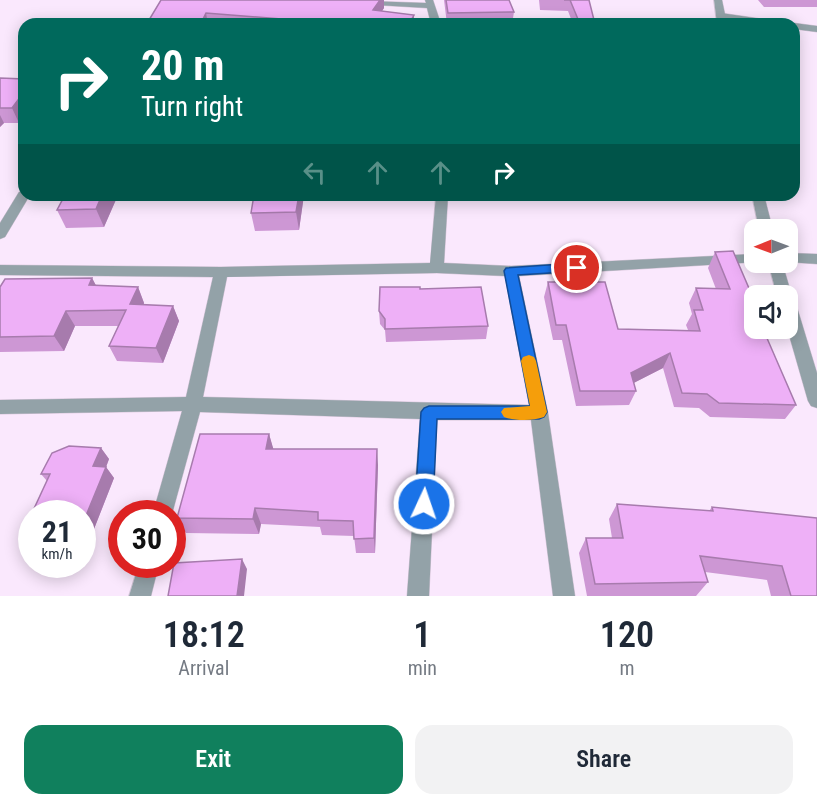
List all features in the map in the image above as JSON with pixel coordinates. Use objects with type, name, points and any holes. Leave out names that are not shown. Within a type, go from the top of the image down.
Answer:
[{"type":"street","points":[[341,0],[430,3],[434,18]]},
{"type":"street","points":[[718,0],[722,18]]},
{"type":"street","points":[[800,27],[817,29]]},
{"type":"street","points":[[0,234],[20,201]]},
{"type":"street","points":[[437,268],[442,201]]},
{"type":"street","points":[[759,201],[763,219]]},
{"type":"street","points":[[798,258],[817,258]]},
{"type":"street","points":[[0,270],[221,273],[437,268],[511,271],[744,259]]},
{"type":"street","points":[[511,271],[539,412],[564,596]]},
{"type":"street","points":[[167,500],[193,404],[221,273]]},
{"type":"street","points":[[798,337],[817,401]]},
{"type":"street","points":[[0,407],[193,404],[429,412],[539,412]]},
{"type":"street","points":[[418,596],[429,412]]},
{"type":"street","points":[[140,596],[145,578]]},
{"type":"building","points":[[161,0],[380,0],[373,10],[414,15],[412,18],[270,18],[206,13],[204,18],[150,18]]},
{"type":"building","points":[[446,0],[509,0],[514,12],[448,13]]},
{"type":"building","points":[[570,0],[589,0],[594,18],[578,18]]},
{"type":"building","points":[[0,78],[18,79],[18,100],[12,108],[0,108]]},
{"type":"building","points":[[62,201],[99,201],[96,209],[57,210]]},
{"type":"building","points":[[253,201],[298,201],[296,212],[251,213]]},
{"type":"building","points":[[733,251],[748,285],[744,285],[744,339],[767,339],[796,405],[719,403],[707,394],[682,393],[670,353],[631,373],[636,391],[580,391],[566,325],[556,325],[548,282],[605,282],[618,329],[700,331],[694,310],[703,310],[696,288],[730,289],[715,252]]},
{"type":"building","points":[[92,278],[89,285],[138,287],[130,304],[173,306],[156,348],[109,346],[126,310],[66,311],[54,336],[0,337],[0,287],[5,279]]},
{"type":"building","points":[[380,287],[420,287],[420,289],[481,287],[488,326],[385,329],[385,319],[379,311]]},
{"type":"building","points":[[200,434],[269,434],[266,449],[377,449],[374,538],[354,539],[353,521],[318,520],[318,512],[255,508],[253,519],[186,518],[186,500],[182,500]]},
{"type":"building","points":[[69,446],[101,448],[93,466],[106,467],[92,500],[38,500],[50,474],[41,474],[52,453]]},
{"type":"building","points":[[617,504],[713,511],[712,507],[817,518],[817,596],[791,596],[782,566],[700,556],[708,582],[595,584],[586,538],[623,538]]},
{"type":"building","points":[[242,559],[237,596],[168,596],[171,578],[186,578],[186,562]]},
{"type":"slow traffic","points":[[509,412],[539,412],[529,361]]},
{"type":"route","points":[[424,504],[429,412],[539,412],[511,271],[577,268]]}]
